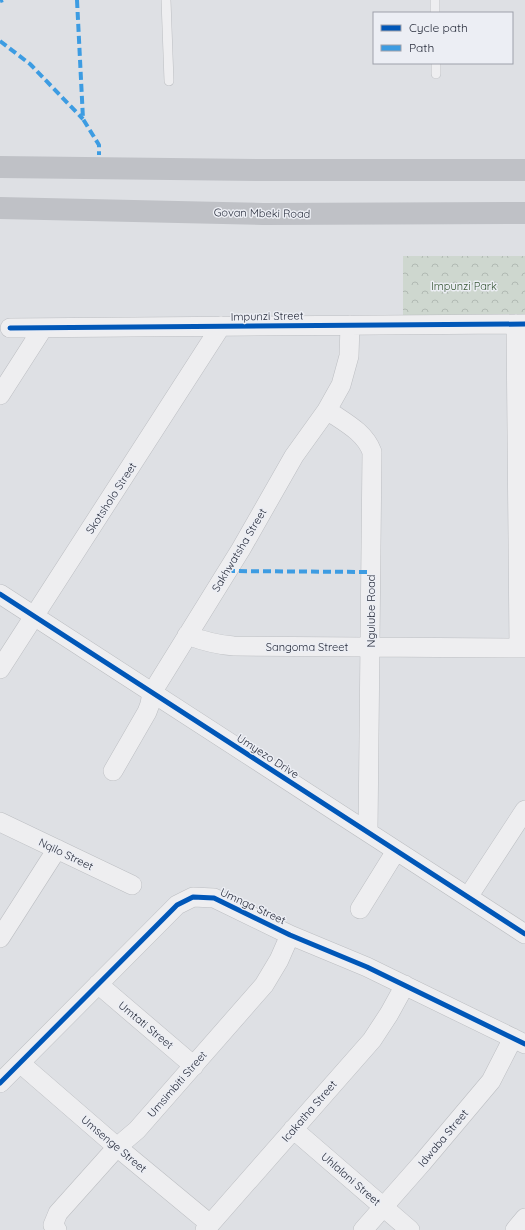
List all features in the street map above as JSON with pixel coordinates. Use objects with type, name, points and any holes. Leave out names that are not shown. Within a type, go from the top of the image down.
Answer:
[{"type":"main road","points":[[0,167],[256,170],[525,170]]},
{"type":"main road","name":"Govan Mbeki Road","points":[[0,208],[263,214],[525,213]]},
{"type":"street","name":"Impunzi Street","points":[[10,328],[520,324]]},
{"type":"street","points":[[520,324],[522,648]]},
{"type":"street","name":"Sakhwatsha Street","points":[[113,771],[147,712],[152,692],[241,549],[294,456],[327,410],[341,385],[349,356],[350,325]]},
{"type":"street","name":"Skotsholo Street","points":[[0,669],[221,326]]},
{"type":"street","points":[[0,395],[43,328]]},
{"type":"street","name":"Ngulube Road","points":[[327,410],[365,438],[372,452],[368,832]]},
{"type":"street","name":"Umyezo Drive","points":[[0,594],[525,934]]},
{"type":"street","name":"Sangoma Street","points":[[187,635],[217,645],[234,646],[522,648]]},
{"type":"street","points":[[468,898],[525,810]]},
{"type":"street","name":"Nqilo Street","points":[[0,822],[132,885]]},
{"type":"street","points":[[0,938],[57,849]]},
{"type":"street","points":[[360,909],[396,851]]},
{"type":"street","name":"Umnga Street","points":[[0,1083],[177,905],[193,897],[214,898],[290,935],[367,967],[519,1041]]},
{"type":"street","name":"Umsimbiti Street","points":[[55,1228],[58,1213],[117,1147],[137,1130],[264,985],[279,960],[290,935]]},
{"type":"street","name":"Umtati Street","points":[[98,984],[194,1066]]},
{"type":"street","name":"Icakatha Street","points":[[207,1227],[372,1040],[389,1014],[405,985]]},
{"type":"street","name":"Idwaba Street","points":[[363,1230],[422,1164],[491,1081],[519,1041]]},
{"type":"street","name":"Umsenge Street","points":[[20,1063],[207,1227]]},
{"type":"street","name":"Uhlalani Street","points":[[293,1129],[410,1230]]},
{"type":"street","points":[[515,1230],[525,1218]]},
{"type":"lane","points":[[166,0],[169,80]]},
{"type":"lane","points":[[435,0],[435,12]]},
{"type":"lane","points":[[436,64],[436,74]]},
{"type":"green space","name":"Impunzi Park","points":[[403,256],[525,256],[525,315],[403,316]]},
{"type":"marked path","points":[[77,0],[83,119],[99,145],[99,155]]},
{"type":"marked path","points":[[0,41],[30,64],[83,119]]},
{"type":"marked path","points":[[227,571],[371,572]]},
{"type":"cycle path","points":[[10,328],[525,324]]},
{"type":"cycle path","points":[[0,594],[525,934]]},
{"type":"cycle path","points":[[0,1083],[177,905],[193,897],[214,898],[290,935],[367,967],[525,1044]]}]
